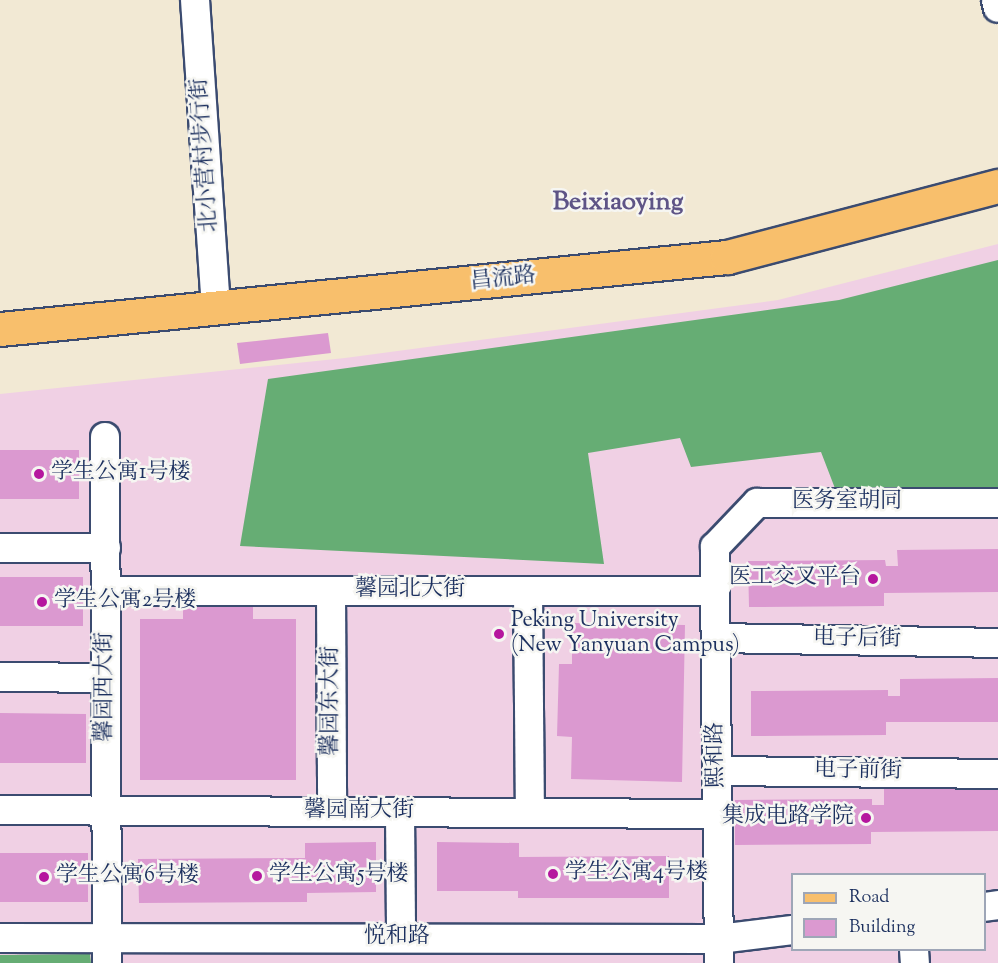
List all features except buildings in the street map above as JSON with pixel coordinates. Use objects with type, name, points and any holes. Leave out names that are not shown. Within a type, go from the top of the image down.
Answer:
[{"type":"main road","name":"昌流路","points":[[0,329],[727,257],[998,186]]},
{"type":"street","name":"北小营村步行街","points":[[195,0],[216,309]]},
{"type":"street","points":[[996,0],[998,8]]},
{"type":"street","name":"馨园西大街","points":[[105,437],[107,950]]},
{"type":"street","name":"医务室胡同","points":[[715,547],[757,503],[998,503]]},
{"type":"street","name":"熙和路","points":[[715,547],[719,951]]},
{"type":"street","points":[[0,548],[106,548]]},
{"type":"street","name":"馨园北大街","points":[[106,591],[715,591]]},
{"type":"street","name":"馨园东大街","points":[[331,591],[332,811]]},
{"type":"street","points":[[528,591],[530,813]]},
{"type":"street","name":"电子后街","points":[[716,638],[998,643]]},
{"type":"street","points":[[0,677],[106,678]]},
{"type":"street","name":"电子前街","points":[[717,771],[998,774]]},
{"type":"street","name":"馨园南大街","points":[[0,810],[718,814]]},
{"type":"street","points":[[399,812],[401,938]]},
{"type":"street","name":"悦和路","points":[[0,938],[107,950],[401,938],[719,951],[791,930]]},
{"type":"shaded area","name":"Peking University (New Yanyuan Campus)","points":[[998,244],[998,963],[0,963],[0,394],[345,358],[778,300]]},
{"type":"green space","points":[[998,260],[998,490],[836,491],[821,452],[691,467],[680,438],[588,453],[604,564],[240,546],[268,379],[839,300]]},
{"type":"green space","points":[[90,954],[91,963],[0,963],[0,955]]},
{"type":"place","name":"学生公寓1号楼","points":[[39,474]]},
{"type":"place","name":"医工交叉平台","points":[[873,579]]},
{"type":"place","name":"学生公寓2号楼","points":[[42,602]]},
{"type":"place","name":"Peking University (New Yanyuan Campus)","points":[[499,634]]},
{"type":"place","name":"集成电路学院","points":[[866,818]]},
{"type":"place","name":"学生公寓4号楼","points":[[553,874]]},
{"type":"place","name":"学生公寓5号楼","points":[[257,876]]},
{"type":"place","name":"学生公寓6号楼","points":[[44,877]]},
{"type":"district","name":"Beixiaoying","points":[[618,203]]}]
